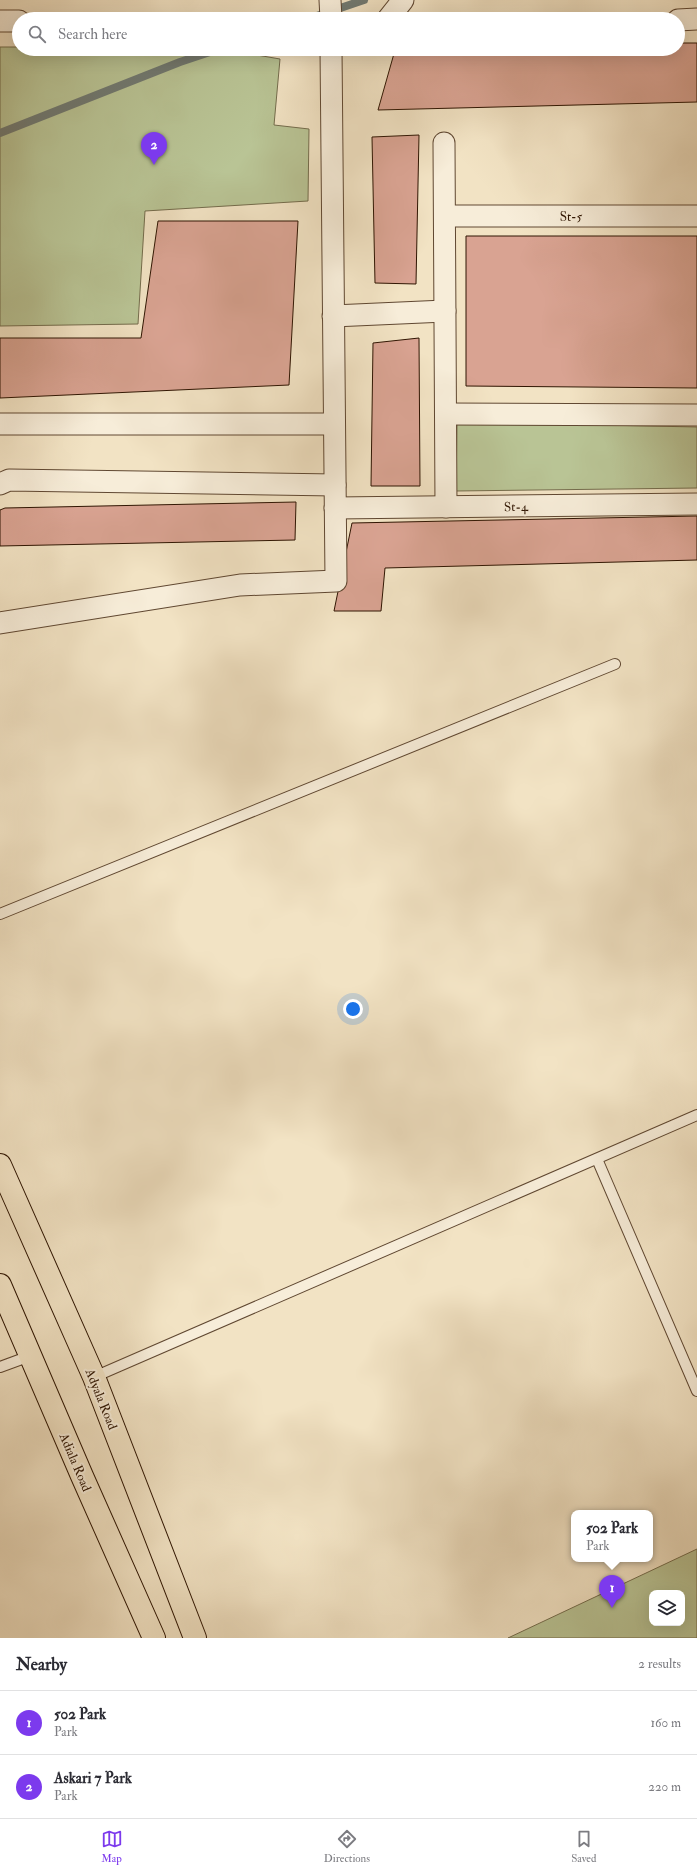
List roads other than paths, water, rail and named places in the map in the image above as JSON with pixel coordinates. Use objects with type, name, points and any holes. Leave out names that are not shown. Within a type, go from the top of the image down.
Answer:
[{"type":"main road","name":"Adyala Road","points":[[0,1165],[94,1377],[196,1638]]},
{"type":"main road","name":"Adiala Road","points":[[0,1285],[154,1638]]},
{"type":"street","points":[[330,0],[331,12]]},
{"type":"street","points":[[394,12],[403,0]]},
{"type":"street","points":[[685,20],[697,19]]},
{"type":"street","points":[[0,21],[12,21]]},
{"type":"street","points":[[0,623],[240,585],[336,581],[331,56]]},
{"type":"street","points":[[444,143],[446,507]]},
{"type":"street","name":"St-5","points":[[445,216],[697,216]]},
{"type":"street","points":[[333,316],[445,311]]},
{"type":"street","points":[[446,414],[697,415]]},
{"type":"street","points":[[0,424],[334,424]]},
{"type":"street","points":[[0,484],[9,480],[335,485]]},
{"type":"street","name":"St-4","points":[[335,508],[697,504]]},
{"type":"lane","points":[[0,914],[615,664]]},
{"type":"lane","points":[[94,1377],[697,1115]]},
{"type":"lane","points":[[596,1159],[697,1391]]},
{"type":"lane","points":[[0,1367],[30,1356]]},
{"type":"waterway","points":[[329,12],[364,0]]},
{"type":"waterway","points":[[0,133],[198,56]]},
{"type":"place","name":"Askari 7 Park","points":[[154,165]]},
{"type":"place","name":"502 Park","points":[[612,1608]]}]
